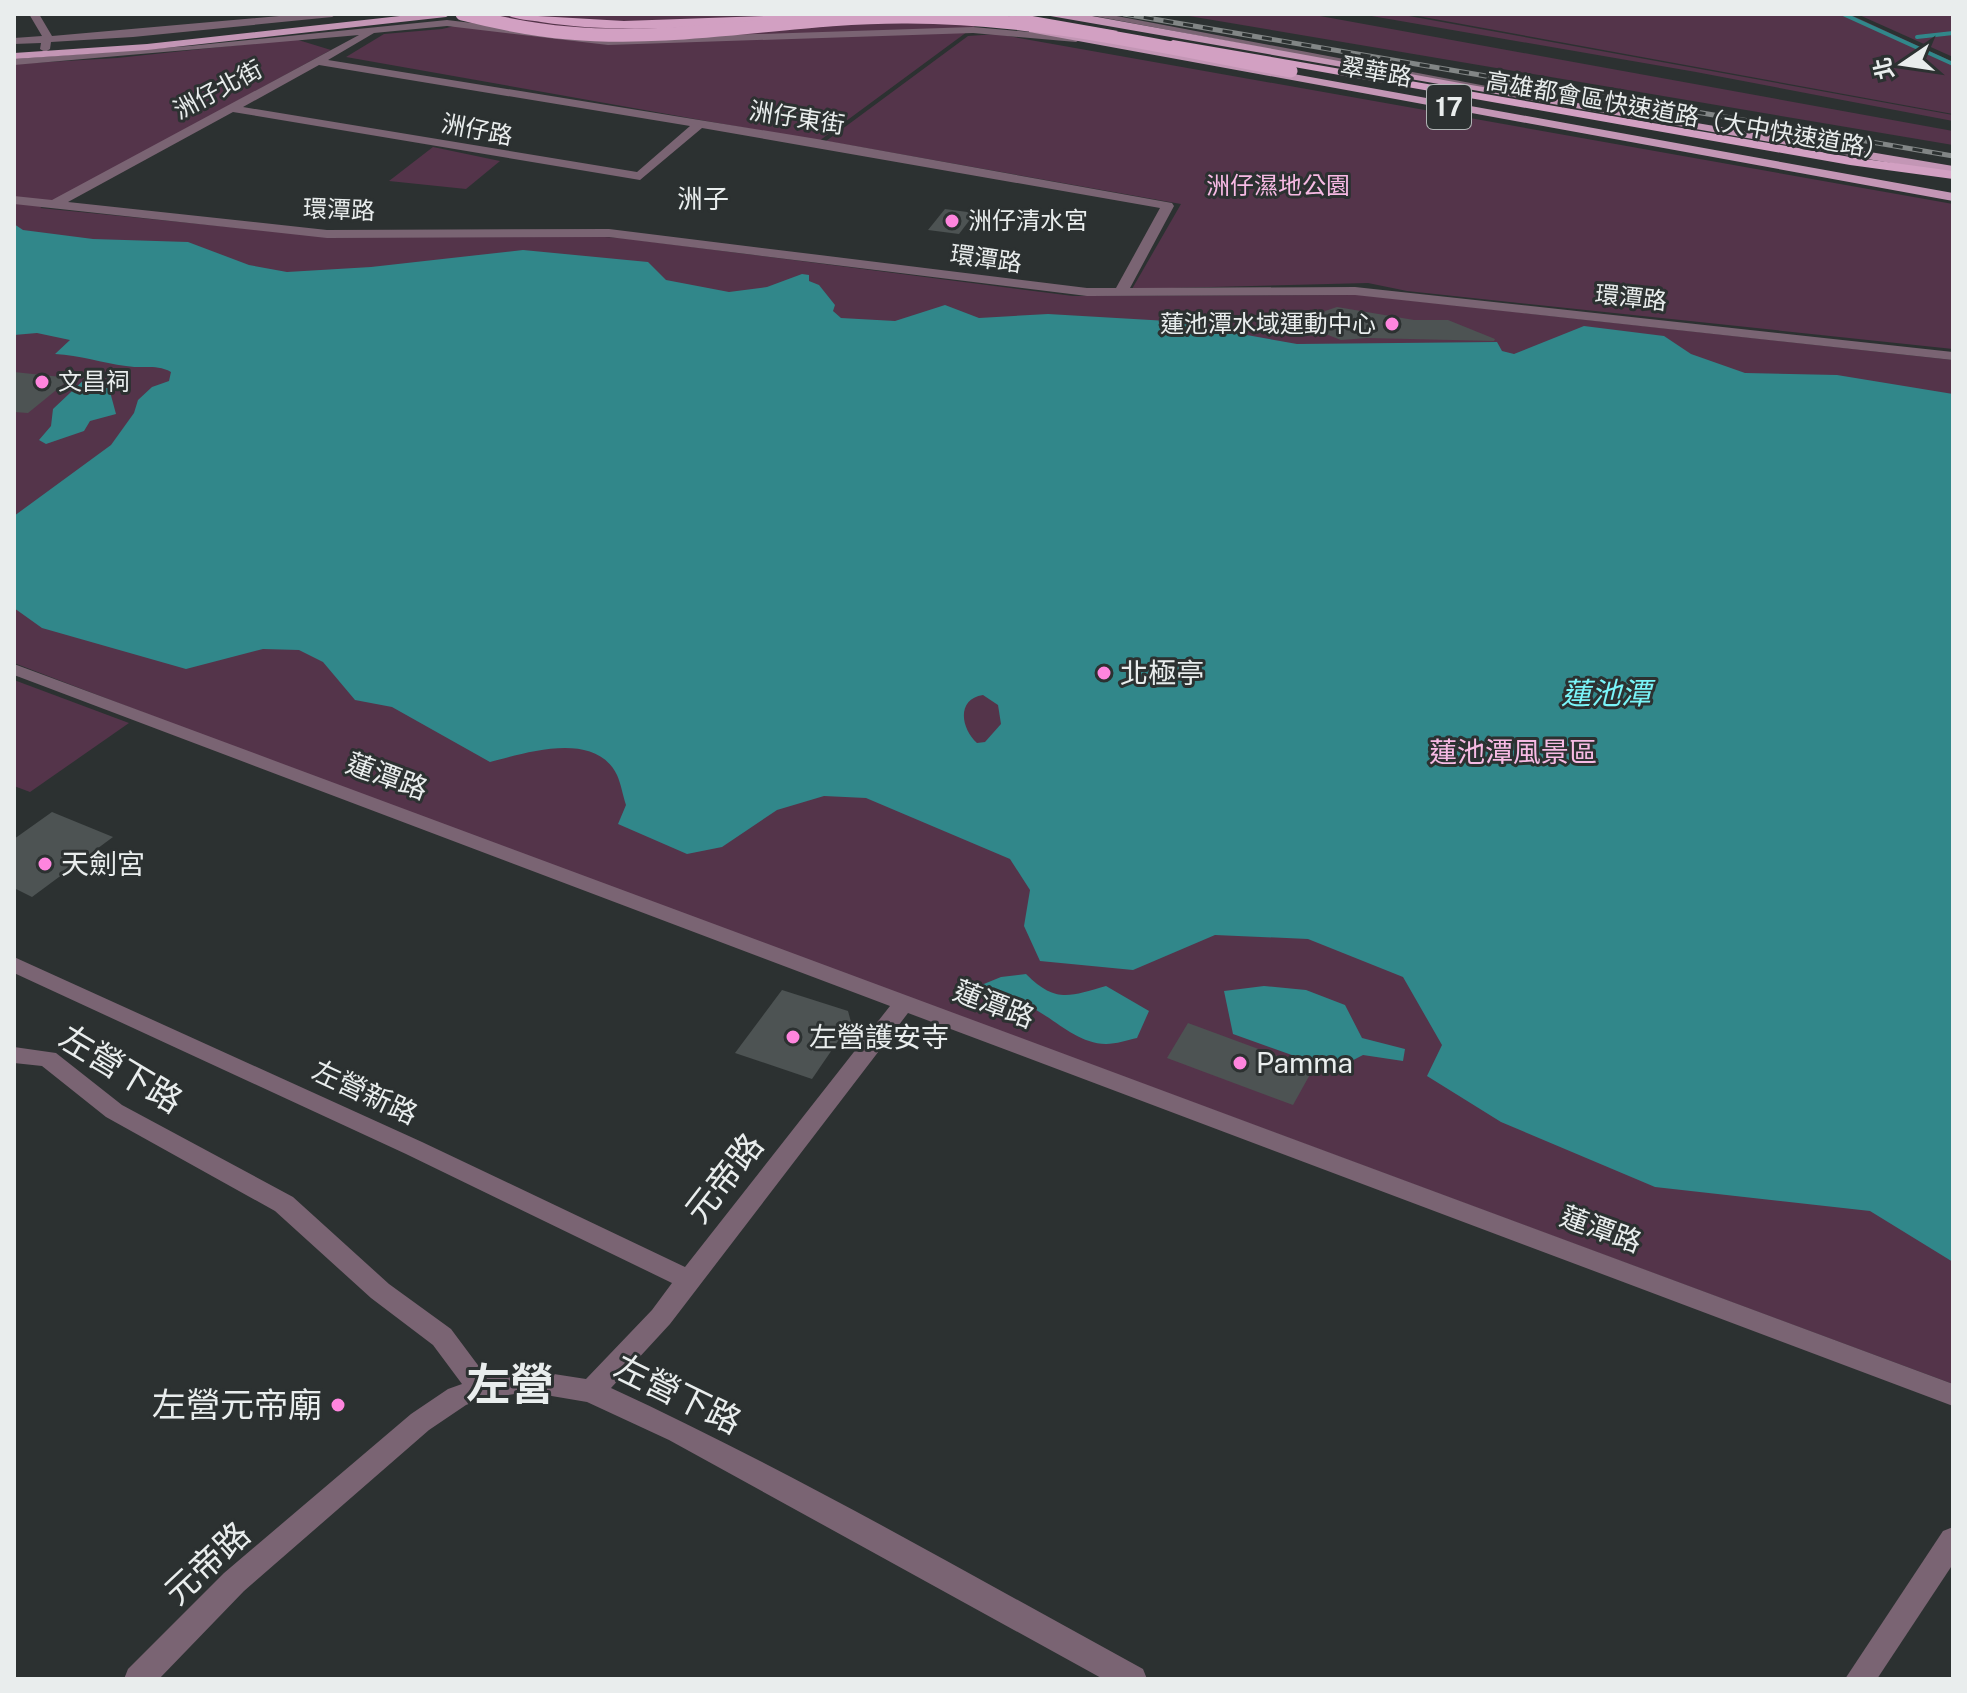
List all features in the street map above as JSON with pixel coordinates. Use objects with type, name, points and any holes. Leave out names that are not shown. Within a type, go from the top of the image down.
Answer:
[{"type":"highway","name":"高雄都會區快速道路（大中快速道路）","points":[[462,14],[534,30],[619,35],[712,32],[898,17],[1011,22],[1953,184]]},
{"type":"highway","points":[[484,14],[558,26],[626,30],[709,28],[780,21],[814,14]]},
{"type":"highway","points":[[511,14],[606,24],[678,24],[814,14]]},
{"type":"highway","points":[[678,24],[768,14]]},
{"type":"highway","points":[[444,17],[523,34],[682,46],[792,40],[848,29],[899,14]]},
{"type":"highway","name":"高雄都會區快速道路（大中快速道路）","points":[[998,14],[1221,50],[1850,161],[1953,173]]},
{"type":"highway","points":[[1053,14],[1221,50]]},
{"type":"main road","name":"翠華路","points":[[45,50],[380,14]]},
{"type":"main road","name":"翠華路","points":[[946,14],[1953,197]]},
{"type":"main road","name":"翠華路","points":[[1044,14],[1092,19],[1953,173]]},
{"type":"main road","name":"翠華路","points":[[14,44],[45,50],[176,45],[401,17],[444,17]]},
{"type":"street","points":[[34,14],[45,50]]},
{"type":"street","points":[[77,38],[203,14]]},
{"type":"street","name":"翠華路","points":[[14,59],[77,38],[246,18],[332,14]]},
{"type":"street","points":[[444,17],[469,18],[471,14]]},
{"type":"street","name":"翠華路","points":[[1089,14],[1555,100]]},
{"type":"street","name":"洲仔北街","points":[[53,205],[401,17]]},
{"type":"street","name":"翠華路","points":[[45,50],[189,49],[381,28],[444,17],[608,42],[973,30],[1076,39]]},
{"type":"street","name":"洲仔東街","points":[[319,62],[1168,206],[1120,293]]},
{"type":"street","name":"洲仔路","points":[[230,108],[370,130],[529,163],[640,176],[698,125]]},
{"type":"street","name":"環潭路","points":[[14,200],[327,234],[417,235],[513,230],[609,233],[826,258],[1036,288],[1120,293],[1355,291],[1953,356]]},
{"type":"street","name":"蓮潭路","points":[[14,669],[239,755],[703,923],[905,1002],[1953,1395]]},
{"type":"street","name":"左營新路","points":[[14,964],[414,1148],[689,1280]]},
{"type":"street","name":"元帝路","points":[[591,1391],[661,1317],[905,1002]]},
{"type":"street","name":"左營下路","points":[[14,1055],[48,1059],[114,1111],[284,1204],[380,1291],[442,1337],[480,1388],[528,1381],[591,1391],[808,1500],[1132,1679]]},
{"type":"street","name":"元帝路","points":[[139,1679],[234,1582],[420,1422],[457,1397],[480,1388]]},
{"type":"street","points":[[1860,1679],[1953,1540]]},
{"type":"green space","points":[[507,14],[901,14],[975,26],[819,141],[346,57],[384,34],[442,29]]},
{"type":"green space","points":[[1177,14],[1309,14],[1953,131],[1953,145]]},
{"type":"green space","points":[[1360,14],[1398,14],[1953,115],[1953,121],[1696,72]]},
{"type":"green space","points":[[1407,14],[1849,14],[1953,62],[1953,114]]},
{"type":"green space","points":[[1857,14],[1953,14],[1953,57]]},
{"type":"green space","name":"洲仔濕地公園","points":[[997,34],[1953,204],[1953,349],[1407,291],[1368,283],[1132,289],[1181,204],[826,141],[968,36]]},
{"type":"green space","name":"蓮池潭","points":[[295,39],[331,50],[40,208],[301,234],[553,234],[622,238],[1073,296],[1361,295],[1953,360],[1953,1384],[249,753],[14,663],[14,64],[117,58]]},
{"type":"green space","points":[[433,147],[500,161],[466,189],[389,181]]},
{"type":"green space","points":[[14,680],[129,723],[30,792],[14,786]]},
{"type":"water","name":"蓮池潭","points":[[14,224],[23,230],[93,239],[188,242],[249,265],[287,272],[371,267],[523,250],[648,262],[666,280],[729,292],[767,287],[802,274],[809,275],[809,281],[819,285],[835,305],[833,311],[841,318],[895,321],[945,305],[979,318],[1048,314],[1168,321],[1297,344],[1497,342],[1502,351],[1514,354],[1584,326],[1664,336],[1691,354],[1745,373],[1837,375],[1953,394],[1953,1262],[1870,1211],[1655,1187],[1501,1122],[1427,1076],[1442,1045],[1403,977],[1308,939],[1215,935],[1133,970],[1040,961],[1024,926],[1030,890],[1010,859],[866,798],[824,796],[777,810],[722,847],[687,854],[618,824],[626,805],[617,775],[607,761],[593,753],[559,748],[490,762],[392,707],[355,700],[323,662],[299,650],[263,649],[186,669],[42,628],[14,608],[14,516],[111,445],[134,413],[138,400],[152,387],[169,381],[171,372],[55,354],[70,340],[37,333],[14,335]],"holes":[[[983,695],[998,705],[1001,724],[985,742],[977,743],[965,723],[968,702]]]},
{"type":"water","points":[[100,375],[101,388],[109,388],[116,414],[90,421],[84,431],[46,444],[39,440],[51,426],[53,409],[88,376]]},
{"type":"water","points":[[1026,974],[1055,994],[1073,995],[1106,986],[1149,1011],[1137,1038],[1106,1044],[1077,1036],[1026,1005],[1012,1001],[996,1002],[974,988],[1001,977]]},
{"type":"water","points":[[1264,986],[1306,990],[1345,1005],[1362,1038],[1405,1049],[1403,1061],[1363,1055],[1334,1070],[1233,1034],[1224,991]]},
{"type":"building","name":"洲仔清水宮","points":[[945,209],[975,213],[959,234],[928,230]]},
{"type":"building","name":"蓮池潭水域運動中心","points":[[1337,307],[1414,320],[1448,320],[1495,339],[1341,340],[1328,335],[1309,336],[1325,311]]},
{"type":"building","name":"文昌祠","points":[[14,372],[71,378],[28,413],[14,412]]},
{"type":"building","name":"天劍宮","points":[[52,812],[113,837],[32,897],[14,888],[14,839]]},
{"type":"building","name":"左營護安寺","points":[[782,990],[848,1011],[851,1022],[812,1079],[735,1053]]},
{"type":"building","name":"Pamma","points":[[1188,1023],[1313,1069],[1293,1105],[1167,1058]]},
{"type":"waterway","points":[[1843,14],[1953,64]]},
{"type":"waterway","points":[[1917,37],[1953,33]]},
{"type":"railway","points":[[1124,14],[1953,156]]},
{"type":"place","name":"洲仔清水宮","points":[[952,221]]},
{"type":"place","name":"蓮池潭水域運動中心","points":[[1392,324]]},
{"type":"place","name":"文昌祠","points":[[42,382]]},
{"type":"place","name":"北極亭","points":[[1104,673]]},
{"type":"place","name":"天劍宮","points":[[45,864]]},
{"type":"place","name":"左營護安寺","points":[[793,1037]]},
{"type":"place","name":"Pamma","points":[[1240,1063]]},
{"type":"place","name":"左營元帝廟","points":[[338,1405]]},
{"type":"district","name":"洲子","points":[[703,199]]},
{"type":"district","name":"左營","points":[[510,1385]]},
{"type":"park label","name":"蓮池潭風景區","points":[[1513,752]]}]
